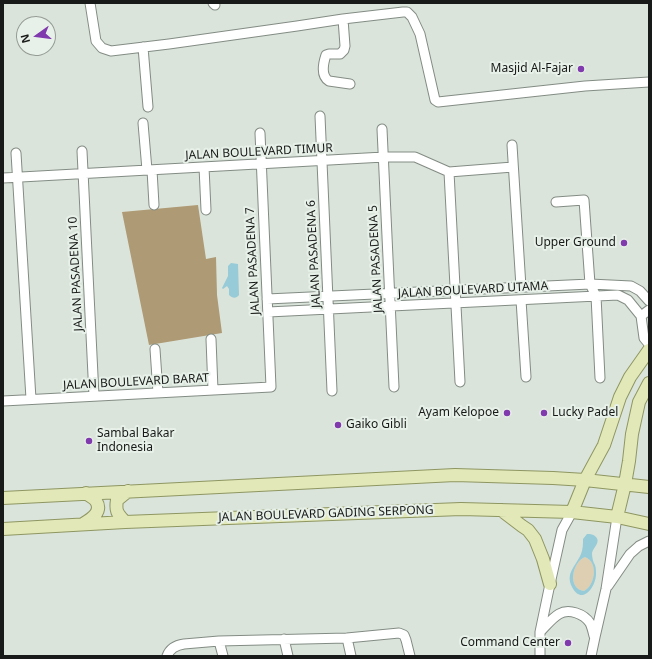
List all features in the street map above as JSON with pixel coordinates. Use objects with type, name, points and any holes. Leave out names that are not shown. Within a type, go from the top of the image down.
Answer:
[{"type":"main road","points":[[572,512],[585,480],[604,445],[620,398],[630,377],[649,350]]},
{"type":"main road","points":[[617,517],[625,484],[632,434],[639,402],[649,383]]},
{"type":"main road","points":[[3,498],[455,475],[585,480],[649,487]]},
{"type":"main road","points":[[125,522],[118,514],[116,507],[117,500],[128,491]]},
{"type":"main road","points":[[83,524],[95,516],[98,508],[96,501],[86,493]]},
{"type":"main road","name":"JALAN BOULEVARD GADING SERPONG","points":[[3,529],[125,522],[461,509],[572,512],[617,517],[649,524]]},
{"type":"main road","points":[[501,510],[528,530],[535,539],[539,546],[550,584]]},
{"type":"street","points":[[90,3],[96,41],[102,48],[111,51],[343,19],[403,12],[409,13],[420,34],[435,100],[438,102],[585,86],[649,82]]},
{"type":"street","points":[[343,19],[344,50],[340,54],[326,55],[323,74],[328,81],[350,84]]},
{"type":"street","points":[[143,47],[148,107]]},
{"type":"street","name":"JALAN PASADENA 6","points":[[320,116],[332,391]]},
{"type":"street","points":[[143,123],[154,205]]},
{"type":"street","name":"JALAN PASADENA 5","points":[[382,129],[394,387]]},
{"type":"street","name":"JALAN PASADENA 7","points":[[260,133],[271,387]]},
{"type":"street","points":[[512,145],[521,287]]},
{"type":"street","name":"JALAN PASADENA 10","points":[[82,151],[94,396]]},
{"type":"street","points":[[16,153],[31,399]]},
{"type":"street","name":"JALAN BOULEVARD TIMUR","points":[[3,178],[384,157],[415,157],[449,172],[513,167]]},
{"type":"street","points":[[204,167],[206,210]]},
{"type":"street","points":[[449,172],[460,382]]},
{"type":"street","points":[[556,202],[584,200],[590,284],[596,296],[600,378]]},
{"type":"street","name":"JALAN BOULEVARD UTAMA","points":[[267,299],[590,284],[631,286],[640,291],[649,301]]},
{"type":"street","name":"JALAN BOULEVARD UTAMA","points":[[268,312],[618,295],[628,300],[641,316]]},
{"type":"street","points":[[522,300],[526,377]]},
{"type":"street","points":[[649,310],[641,316],[644,338],[649,344]]},
{"type":"street","points":[[211,339],[213,390]]},
{"type":"street","points":[[155,348],[158,393]]},
{"type":"street","name":"JALAN BOULEVARD BARAT","points":[[3,401],[271,387]]},
{"type":"street","points":[[540,656],[540,632],[562,530],[572,512]]},
{"type":"street","points":[[591,656],[606,589],[617,517]]},
{"type":"street","points":[[606,589],[630,554],[639,546],[649,541]]},
{"type":"street","points":[[540,632],[554,617],[566,611],[579,614],[591,624],[595,637]]},
{"type":"street","points":[[166,656],[171,649],[179,645],[219,641],[347,638],[399,633],[404,635],[410,656]]},
{"type":"street","points":[[347,638],[351,656]]},
{"type":"street","points":[[284,639],[288,656]]},
{"type":"street","points":[[219,641],[223,656]]},
{"type":"shaded area","points":[[198,205],[206,259],[216,257],[217,295],[222,333],[149,345],[122,212]]},
{"type":"shaded area","points":[[585,557],[592,564],[594,574],[591,584],[584,591],[575,586],[573,575],[577,564]]},
{"type":"water","points":[[231,263],[238,264],[239,295],[235,298],[229,295],[229,289],[227,286],[223,289],[222,288],[228,276],[228,266]]},
{"type":"water","points":[[587,534],[591,534],[596,537],[598,541],[592,553],[596,567],[594,584],[588,592],[584,595],[580,595],[572,587],[570,582],[570,574],[582,552],[583,539]],"holes":[[[585,557],[589,560],[594,569],[594,574],[591,584],[584,591],[575,586],[573,575],[574,569],[581,560]]]},
{"type":"place","name":"Masjid Al-Fajar","points":[[581,69]]},
{"type":"place","name":"Upper Ground","points":[[624,243]]},
{"type":"place","name":"Ayam Kelopoe","points":[[507,413]]},
{"type":"place","name":"Lucky Padel","points":[[544,413]]},
{"type":"place","name":"Gaiko Gibli","points":[[338,425]]},
{"type":"place","name":"Sambal Bakar Indonesia","points":[[89,441]]},
{"type":"place","name":"Command Center","points":[[568,643]]}]
